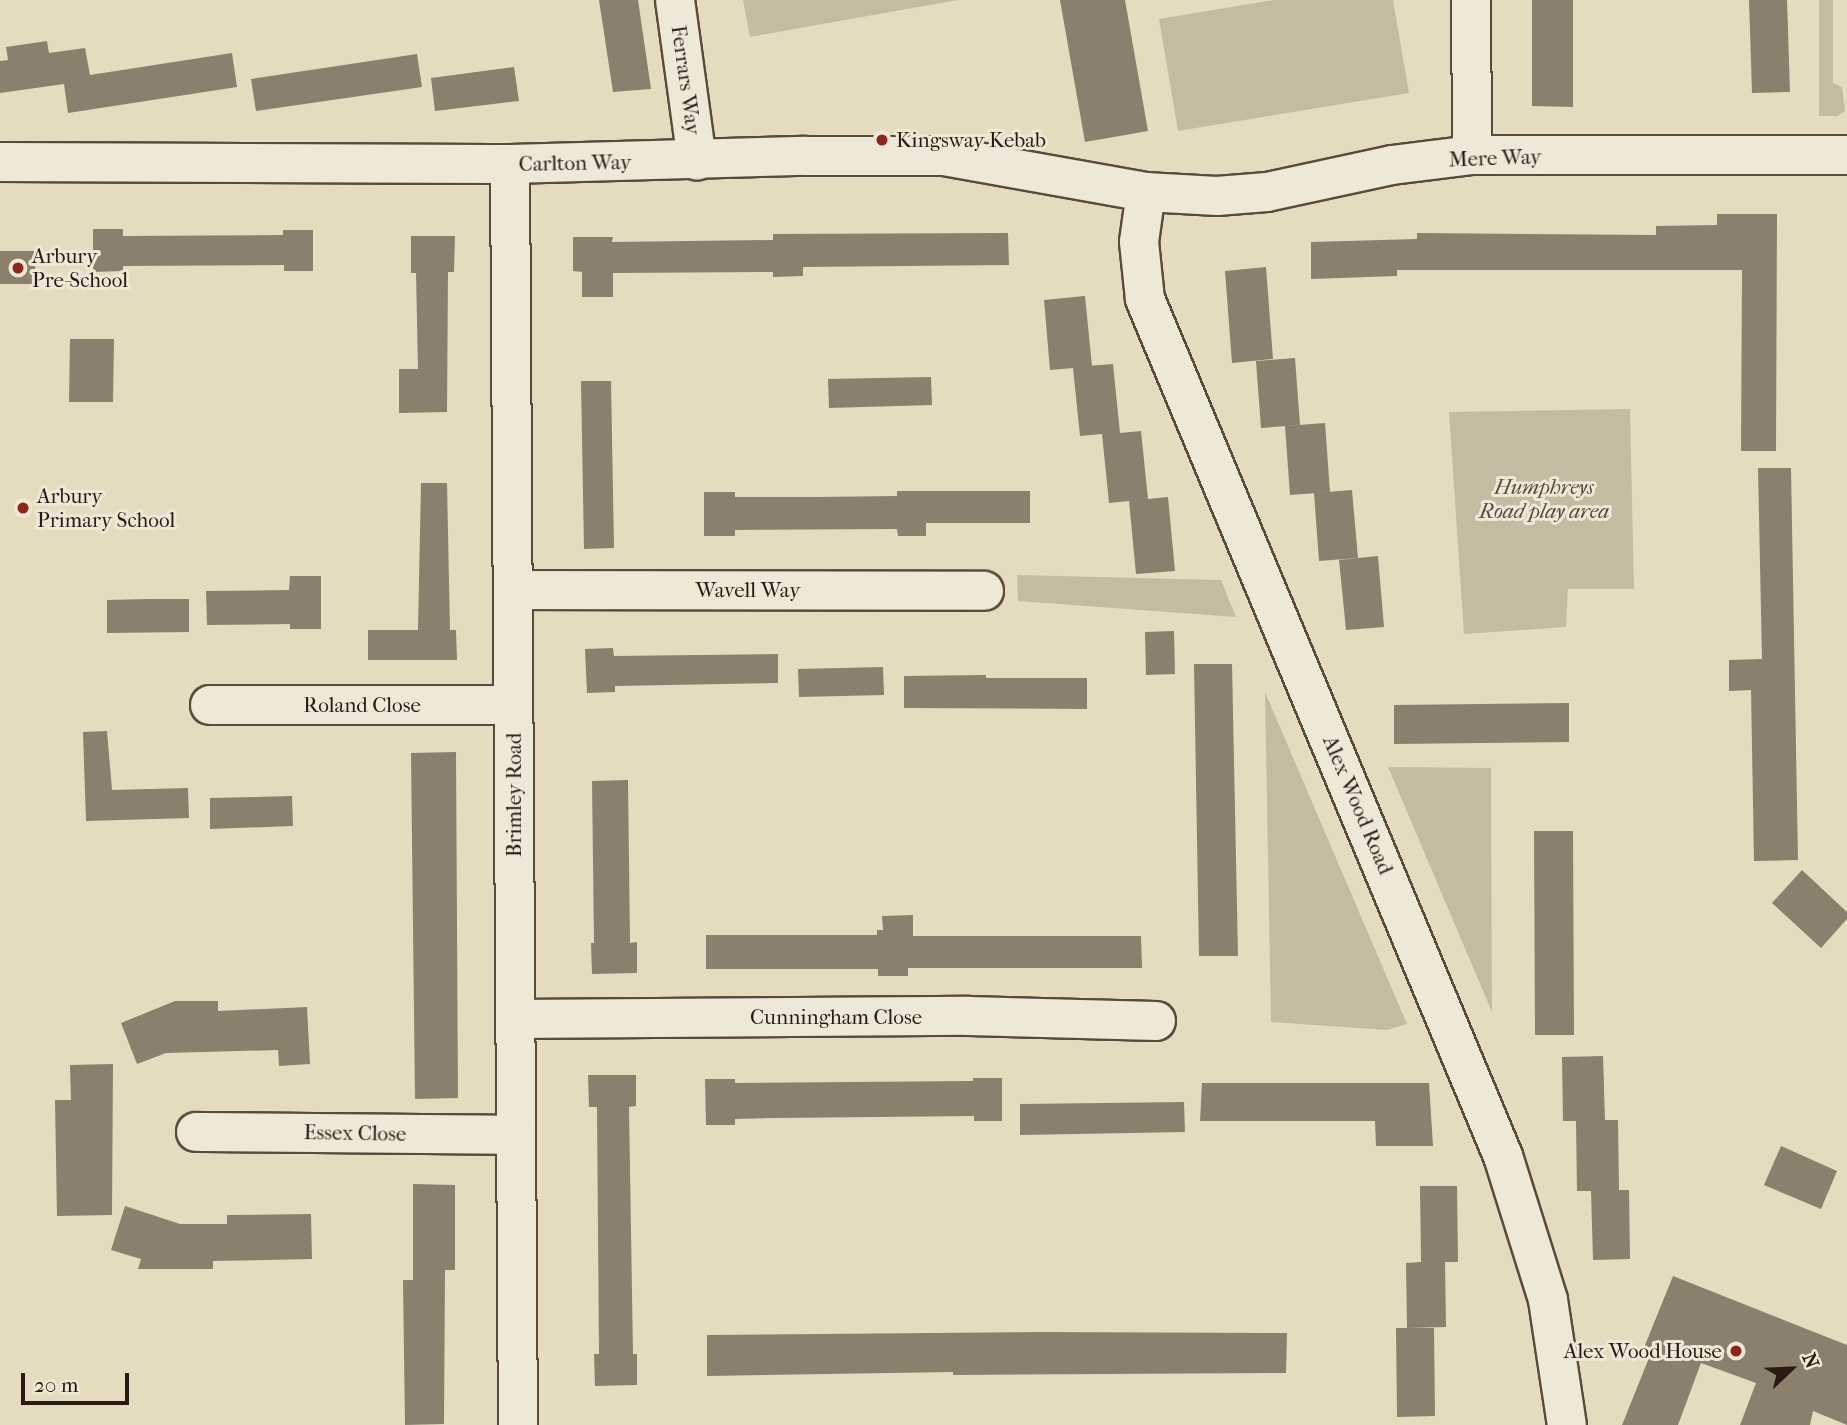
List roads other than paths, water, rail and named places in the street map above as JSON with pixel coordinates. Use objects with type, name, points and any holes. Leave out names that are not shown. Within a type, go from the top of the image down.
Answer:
[{"type":"street","name":"Ferrars Way","points":[[675,0],[697,161]]},
{"type":"street","points":[[1471,0],[1472,155]]},
{"type":"street","name":"Mere Way","points":[[1146,192],[1217,196],[1267,192],[1392,166],[1472,155],[1847,155]]},
{"type":"street","name":"Carlton Way","points":[[0,162],[510,164],[806,156],[944,156],[1146,192]]},
{"type":"street","name":"Brimley Road","points":[[510,164],[514,1135],[518,1425]]},
{"type":"street","name":"Alex Wood Road","points":[[1146,192],[1139,242],[1145,299],[1503,1156],[1548,1300],[1567,1425]]},
{"type":"street","name":"Wavell Way","points":[[513,590],[984,591]]},
{"type":"street","name":"Roland Close","points":[[210,705],[513,705]]},
{"type":"street","name":"Cunningham Close","points":[[515,1019],[968,1016],[1156,1021]]},
{"type":"street","name":"Essex Close","points":[[196,1132],[514,1135]]},
{"type":"place","name":"Kingsway Kebab","points":[[882,140]]},
{"type":"place","name":"Arbury Pre-School","points":[[18,268]]},
{"type":"place","name":"Arbury Primary School","points":[[23,508]]},
{"type":"place","name":"Alex Wood House","points":[[1736,1351]]},
{"type":"park label","name":"Humphreys Road play area","points":[[1544,499]]}]
